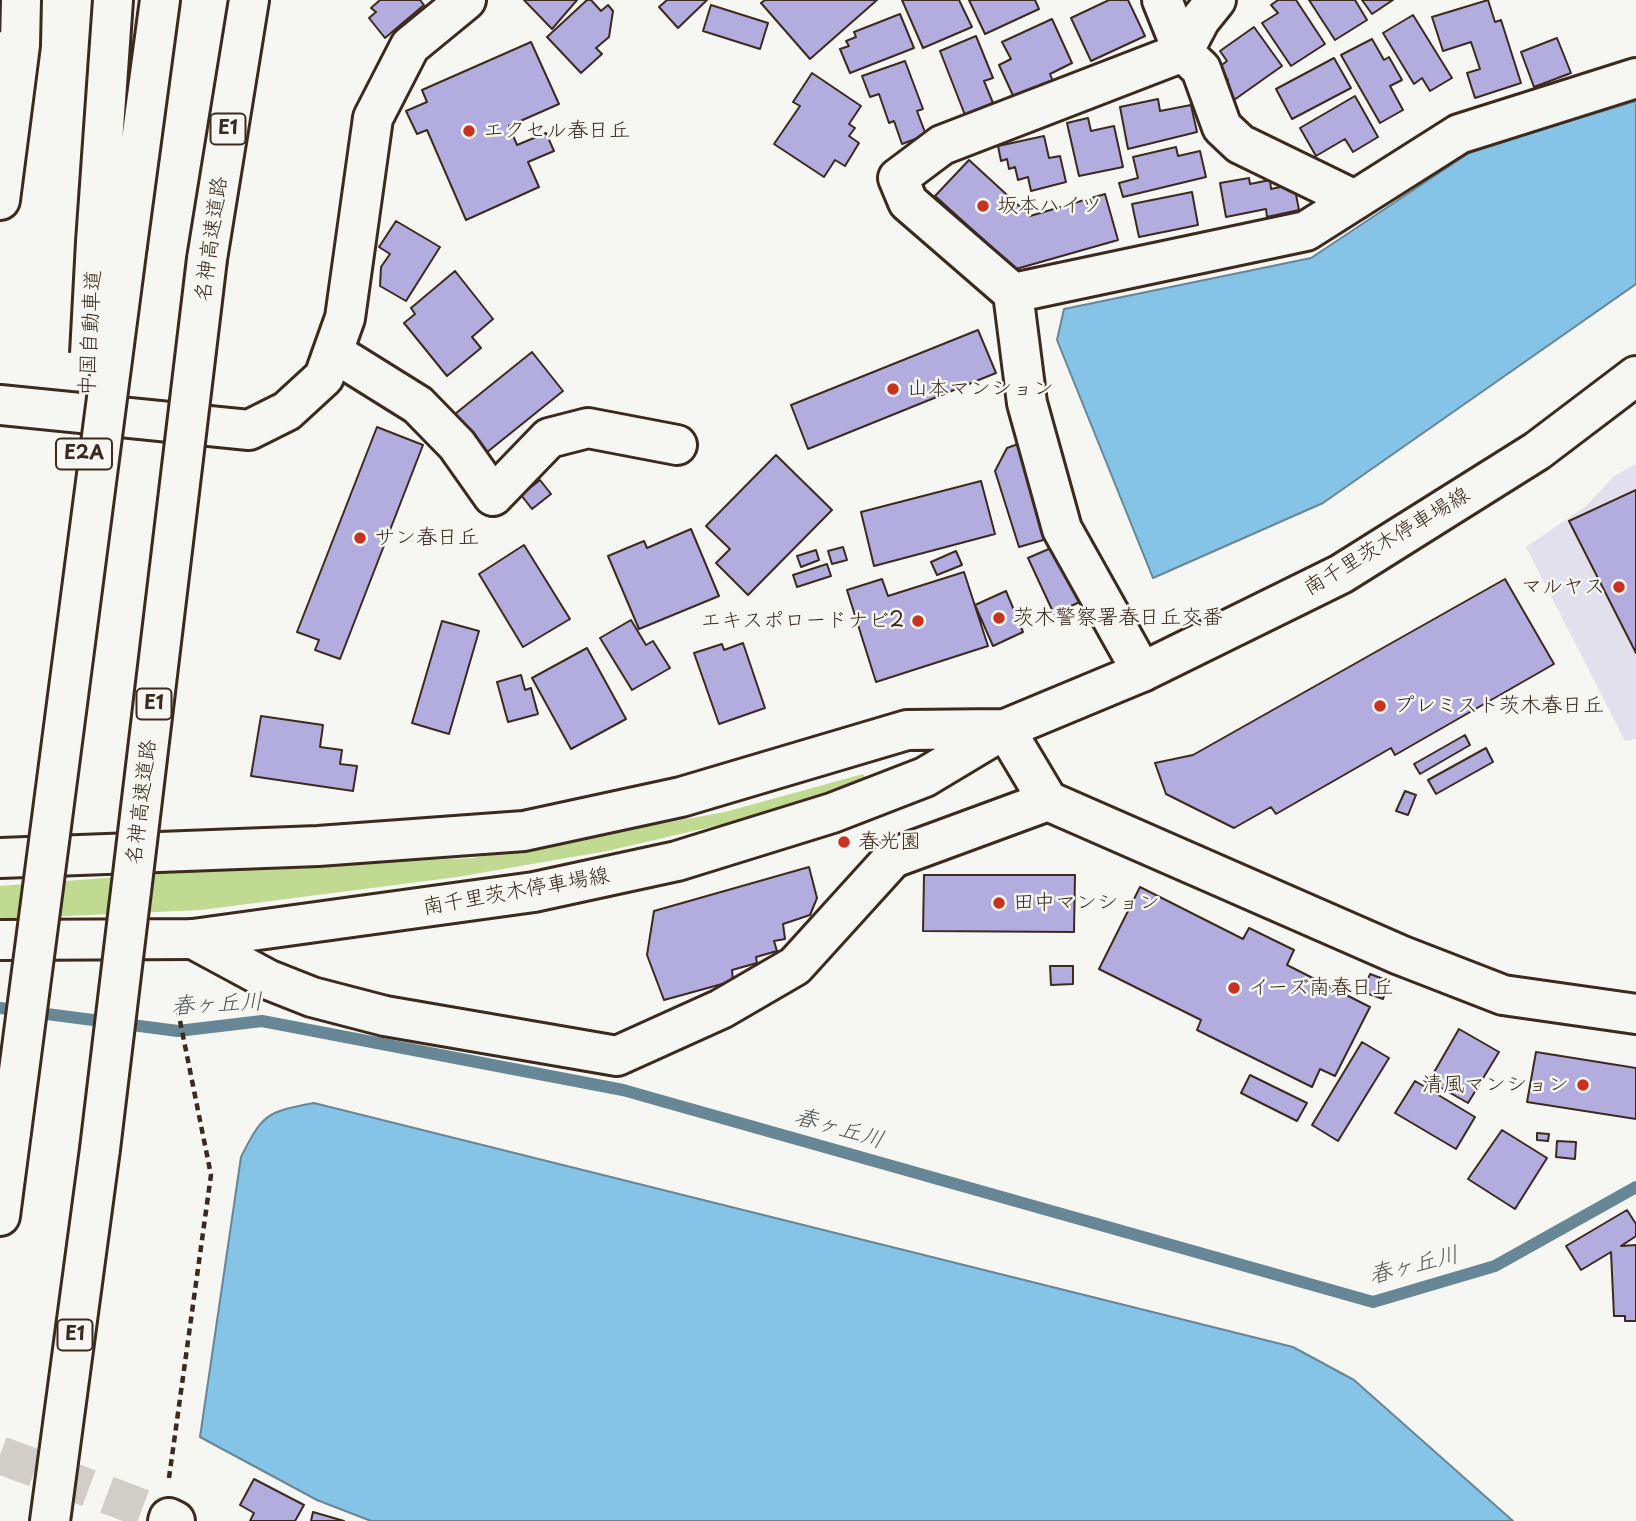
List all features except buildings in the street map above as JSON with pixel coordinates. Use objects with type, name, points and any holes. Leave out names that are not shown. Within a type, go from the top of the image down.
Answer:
[{"type":"main road","points":[[0,200],[10,49],[21,0]]},
{"type":"main road","name":"中国自動車道","points":[[0,1216],[72,667],[112,244],[113,0]]},
{"type":"main road","points":[[112,244],[160,0]]},
{"type":"main road","name":"名神高速道路","points":[[50,1521],[100,1149],[207,259],[249,0]]},
{"type":"main road","points":[[0,405],[249,430],[287,411],[324,377],[345,318],[373,118],[410,47],[466,0]]},
{"type":"main road","points":[[1162,0],[1183,52],[1201,69],[1222,127],[1240,144],[1355,200]]},
{"type":"main road","points":[[1142,671],[1062,529],[1027,403],[1013,293],[908,202],[898,178],[942,145],[1183,52],[1200,20],[1216,0]]},
{"type":"main road","points":[[1013,293],[1307,231],[1460,134],[1636,78]]},
{"type":"main road","points":[[333,352],[418,405],[457,445],[492,496],[550,438],[588,428],[677,445]]},
{"type":"main road","name":"南千里茨木停車場線","points":[[0,940],[192,939],[534,892],[677,862],[832,813],[925,777],[1004,729],[1142,671],[1341,574],[1537,451],[1636,376]]},
{"type":"main road","points":[[1004,729],[1048,801],[1400,955],[1503,995],[1636,1014]]},
{"type":"main road","name":"南千里茨木停車場線","points":[[0,858],[318,846],[524,831],[681,797],[907,730],[1004,729]]},
{"type":"main road","points":[[192,939],[269,980],[324,1000],[385,1016],[617,1056],[721,1009],[795,965],[893,858],[1048,801]]},
{"type":"path","points":[[170,1511],[211,1175],[177,1006]]},
{"type":"shaded area","points":[[1636,464],[1636,739],[1625,741],[1526,547],[1586,506],[1614,476]]},
{"type":"green space","points":[[863,774],[866,779],[728,823],[607,851],[457,877],[201,910],[0,919],[0,886],[210,870],[472,858],[725,812]]},
{"type":"water","points":[[1636,101],[1636,284],[1323,503],[1153,578],[1057,340],[1064,309],[1311,258],[1472,151]]},
{"type":"water","points":[[314,1103],[1293,1347],[1354,1380],[1513,1521],[371,1521],[317,1500],[200,1437],[241,1157],[255,1131],[268,1117],[276,1112]]},
{"type":"waterway","name":"春ヶ丘川","points":[[0,1008],[178,1031],[262,1021],[623,1090],[1373,1302],[1495,1266],[1636,1187]]},
{"type":"tunnel","points":[[0,1455],[169,1518]]},
{"type":"place","name":"エクセル春日丘","points":[[469,131]]},
{"type":"place","name":"坂本ハイツ","points":[[983,206]]},
{"type":"place","name":"山本マンション","points":[[893,389]]},
{"type":"place","name":"サン春日丘","points":[[360,538]]},
{"type":"place","name":"マルヤス","points":[[1619,587]]},
{"type":"place","name":"茨木警察署春日丘交番","points":[[999,618]]},
{"type":"place","name":"エキスポロードナビ2","points":[[918,621]]},
{"type":"place","name":"プレミスト茨木春日丘","points":[[1380,706]]},
{"type":"place","name":"春光園","points":[[844,842]]},
{"type":"place","name":"田中マンション","points":[[999,903]]},
{"type":"place","name":"イーズ南春日丘","points":[[1234,988]]},
{"type":"place","name":"清風マンション","points":[[1583,1085]]}]
